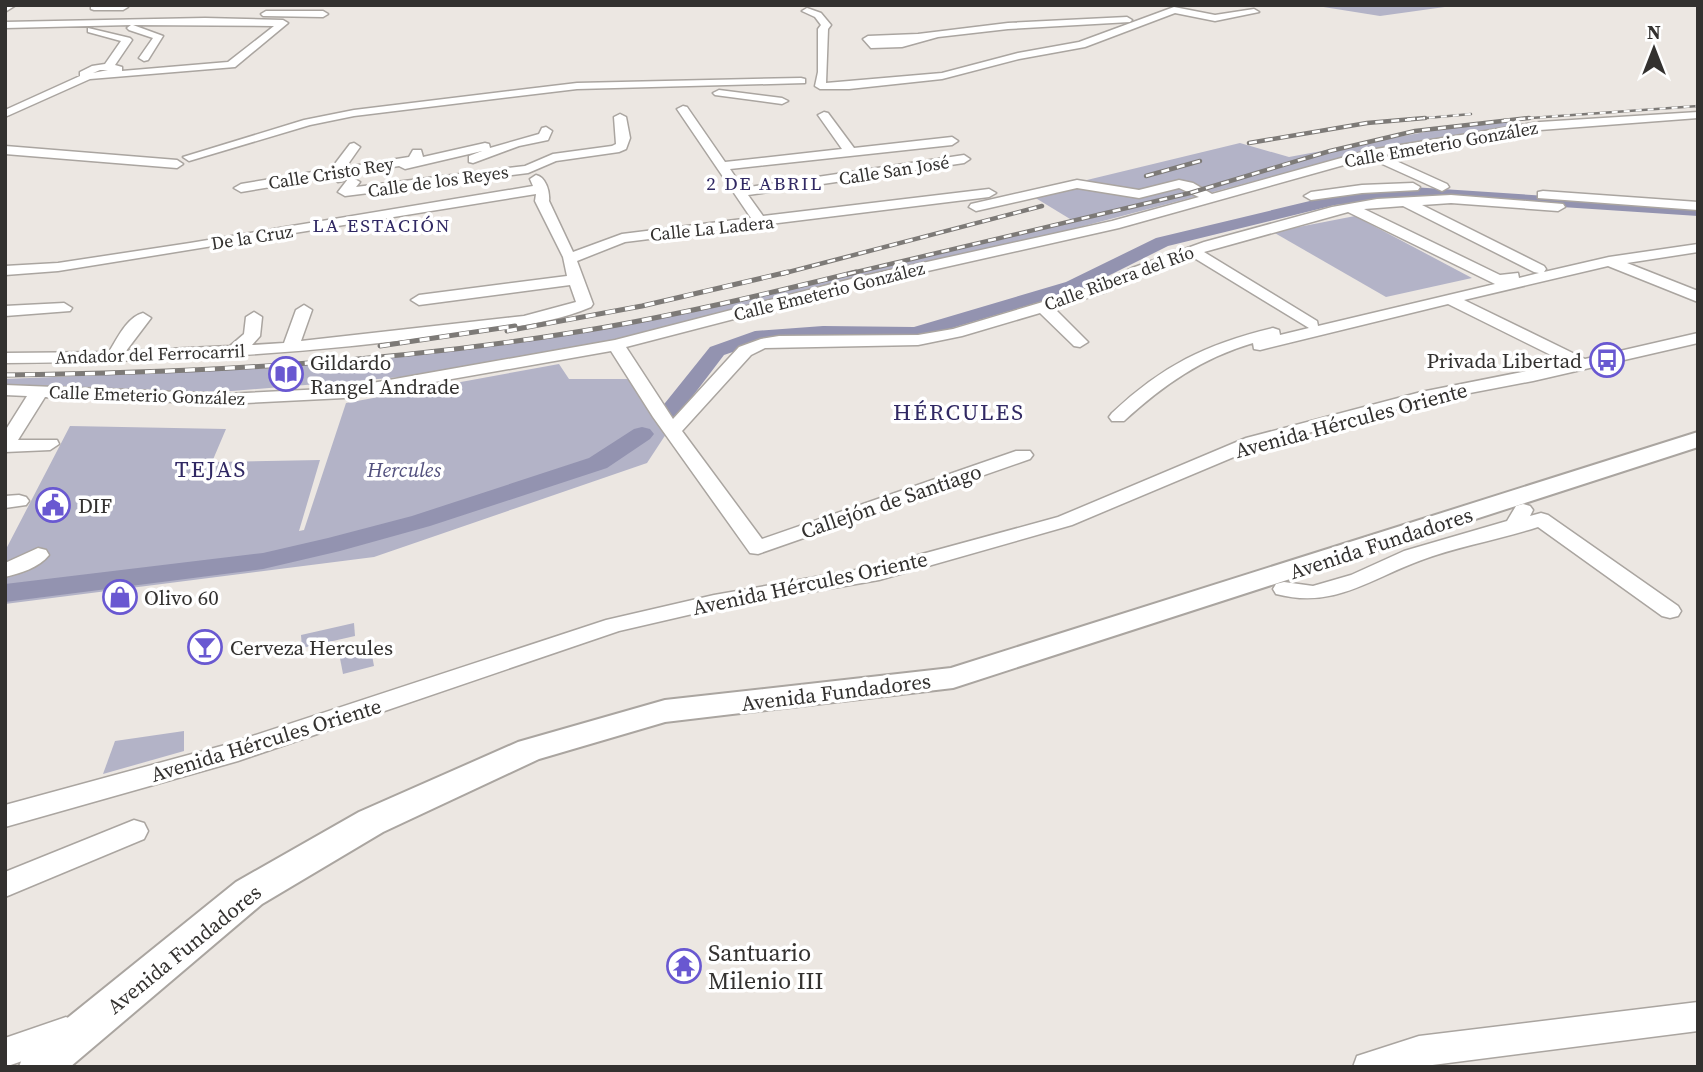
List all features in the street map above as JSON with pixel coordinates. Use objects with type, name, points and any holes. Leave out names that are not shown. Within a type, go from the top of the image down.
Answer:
[{"type":"main road","name":"Avenida Fundadores","points":[[39,1067],[249,893],[371,822],[529,750],[664,711],[953,678],[1698,439]]},
{"type":"main road","name":"Avenida Fundadores","points":[[60,1067],[149,986],[253,908],[380,836],[535,763],[667,725],[960,692],[1284,589],[1698,451]]},
{"type":"street","points":[[5,9],[12,5]]},
{"type":"street","points":[[267,14],[279,5]]},
{"type":"street","points":[[67,23],[102,10],[124,6]]},
{"type":"street","points":[[102,10],[124,6]]},
{"type":"street","points":[[807,8],[805,15],[809,21],[823,29],[823,72],[820,86],[865,85],[942,76],[1018,55],[1081,45],[1175,8],[1214,18],[1254,12]]},
{"type":"street","points":[[102,10],[235,13]]},
{"type":"street","points":[[254,14],[308,14],[320,10]]},
{"type":"street","points":[[21,24],[45,12]]},
{"type":"street","points":[[276,22],[286,14]]},
{"type":"street","points":[[936,35],[874,37],[868,40],[871,45],[883,47],[990,27],[1147,20]]},
{"type":"street","points":[[5,27],[67,23],[283,24],[231,65],[103,73],[5,116]]},
{"type":"street","points":[[98,32],[124,26],[158,36],[159,39],[144,58]]},
{"type":"street","points":[[5,27],[98,32],[127,40],[103,73]]},
{"type":"street","points":[[823,72],[845,82],[865,85]]},
{"type":"street","points":[[653,86],[782,103],[788,81]]},
{"type":"street","points":[[5,152],[148,162],[187,160],[218,148],[308,122],[354,117],[434,116],[635,86],[801,81]]},
{"type":"street","points":[[683,109],[761,223]]},
{"type":"street","points":[[824,115],[850,151]]},
{"type":"street","name":"Calle Emeterio González","points":[[5,390],[226,398],[344,393],[616,345],[859,282],[1114,225],[1370,154],[1540,126],[1698,115]]},
{"type":"street","name":"Calle de los Reyes","points":[[362,182],[528,169],[553,158],[604,151],[622,146],[623,127],[620,117]]},
{"type":"street","points":[[465,176],[475,158],[498,152],[516,143],[544,137],[546,131]]},
{"type":"street","points":[[586,141],[604,151]]},
{"type":"street","points":[[721,166],[953,142]]},
{"type":"street","points":[[354,146],[335,173],[338,179],[362,182]]},
{"type":"street","points":[[362,182],[384,146]]},
{"type":"street","points":[[310,190],[362,182],[432,157],[485,147]]},
{"type":"street","name":"Calle Cristo Rey","points":[[241,188],[335,173],[362,182],[415,159],[417,153]]},
{"type":"street","points":[[1370,154],[1442,187]]},
{"type":"street","name":"Calle San José","points":[[740,192],[964,159]]},
{"type":"street","points":[[419,300],[578,279],[534,174],[528,169]]},
{"type":"street","name":"Calle La Ladera","points":[[859,210],[920,212],[969,208],[1077,184],[1139,194],[1179,184],[1210,198]]},
{"type":"street","points":[[1311,196],[1362,188],[1442,187],[1698,206]]},
{"type":"street","name":"De la Cruz","points":[[5,271],[58,267],[256,237],[540,189]]},
{"type":"street","name":"Calle La Ladera","points":[[568,256],[622,238],[989,193]]},
{"type":"street","name":"Calle Ribera del Río","points":[[673,429],[745,351],[761,344],[779,341],[918,340],[956,333],[1101,289],[1193,251],[1350,208],[1402,200],[1451,199],[1558,207]]},
{"type":"street","points":[[1402,200],[1539,270]]},
{"type":"street","points":[[1350,208],[1498,280],[1607,252],[1685,247]]},
{"type":"street","points":[[256,237],[266,221]]},
{"type":"street","points":[[1260,345],[1609,261],[1685,247]]},
{"type":"street","points":[[1193,251],[1311,324]]},
{"type":"street","points":[[1609,261],[1698,297]]},
{"type":"street","name":"Andador del Ferrocarril","points":[[5,358],[253,350],[422,334],[520,320],[585,304],[578,279]]},
{"type":"street","points":[[1449,299],[1584,365]]},
{"type":"street","points":[[1042,306],[1080,342]]},
{"type":"street","points":[[12,311],[58,308]]},
{"type":"street","points":[[292,342],[304,310]]},
{"type":"street","points":[[1118,417],[1158,381],[1228,344],[1360,312],[1369,312],[1377,317]]},
{"type":"street","points":[[235,351],[252,336],[254,317]]},
{"type":"street","points":[[114,356],[143,318]]},
{"type":"street","points":[[253,350],[292,342],[385,334]]},
{"type":"street","name":"Avenida Hércules Oriente","points":[[5,816],[229,754],[614,625],[714,602],[879,573],[1065,521],[1253,442],[1421,397],[1584,365],[1698,338]]},
{"type":"street","points":[[616,345],[673,429]]},
{"type":"street","points":[[5,446],[39,392]]},
{"type":"street","name":"Callejón de Santiago","points":[[673,429],[758,548],[1023,455]]},
{"type":"street","points":[[5,446],[50,444]]},
{"type":"street","points":[[1489,535],[1515,524],[1523,510]]},
{"type":"street","points":[[1284,589],[1313,593],[1325,590],[1359,580],[1412,556],[1541,519],[1670,611]]},
{"type":"street","points":[[5,570],[38,555]]},
{"type":"street","points":[[5,885],[134,831]]},
{"type":"street","points":[[1369,1067],[1419,1051],[1698,1016]]},
{"type":"street","points":[[5,1052],[93,1023]]},
{"type":"green space","points":[[1311,5],[1459,5],[1380,16]]},
{"type":"green space","points":[[1469,124],[1518,124],[1494,131],[1395,146],[1080,227],[643,334],[451,370],[402,377],[232,391],[146,393],[5,387],[5,379],[275,368],[411,355],[582,331],[678,312],[1075,222],[1029,194],[1240,143],[1289,157]]},
{"type":"green space","points":[[1355,216],[1472,278],[1386,297],[1273,232]]},
{"type":"green space","name":"Hercules","points":[[559,364],[569,379],[632,379],[668,431],[647,463],[374,557],[5,604],[5,551],[70,426],[226,429],[212,462],[320,460],[299,531],[304,530],[346,403]]},
{"type":"green space","points":[[354,623],[355,636],[302,648],[301,635]]},
{"type":"green space","points":[[370,645],[374,666],[343,674],[339,653]]},
{"type":"green space","points":[[184,731],[184,751],[103,774],[115,741]]},
{"type":"waterway","points":[[668,413],[717,351],[762,335],[823,332],[915,333],[1073,286],[1162,242],[1335,200],[1412,192],[1698,211]]},
{"type":"waterway","points":[[5,593],[263,561],[331,545],[421,521],[598,463],[642,434]]},
{"type":"railway","points":[[1524,119],[1698,106]]},
{"type":"railway","points":[[1405,120],[1471,114]]},
{"type":"railway","points":[[1249,143],[1367,123],[1425,118]]},
{"type":"railway","points":[[1524,119],[1529,118]]},
{"type":"railway","points":[[848,274],[1190,193],[1330,151],[1415,131],[1524,119]]},
{"type":"railway","points":[[1504,120],[1524,119]]},
{"type":"railway","points":[[1146,176],[1200,161]]},
{"type":"railway","points":[[781,274],[1042,206]]},
{"type":"railway","points":[[507,331],[642,306],[788,272]]},
{"type":"railway","points":[[5,375],[218,369],[430,352],[570,333],[642,320],[856,272]]},
{"type":"railway","points":[[380,346],[515,326]]},
{"type":"place","name":"Privada Libertad","points":[[1607,360]]},
{"type":"place","name":"Gildardo Rangel Andrade","points":[[286,374]]},
{"type":"place","name":"DIF","points":[[53,505]]},
{"type":"place","name":"Olivo 60","points":[[120,597]]},
{"type":"place","name":"Cerveza Hercules","points":[[205,647]]},
{"type":"place","name":"Santuario Milenio III","points":[[684,966]]},
{"type":"district","name":"2 DE ABRIL","points":[[765,183]]},
{"type":"district","name":"LA ESTACIÓN","points":[[382,225]]},
{"type":"district","name":"HÉRCULES","points":[[959,412]]},
{"type":"district","name":"TEJAS","points":[[211,469]]}]
